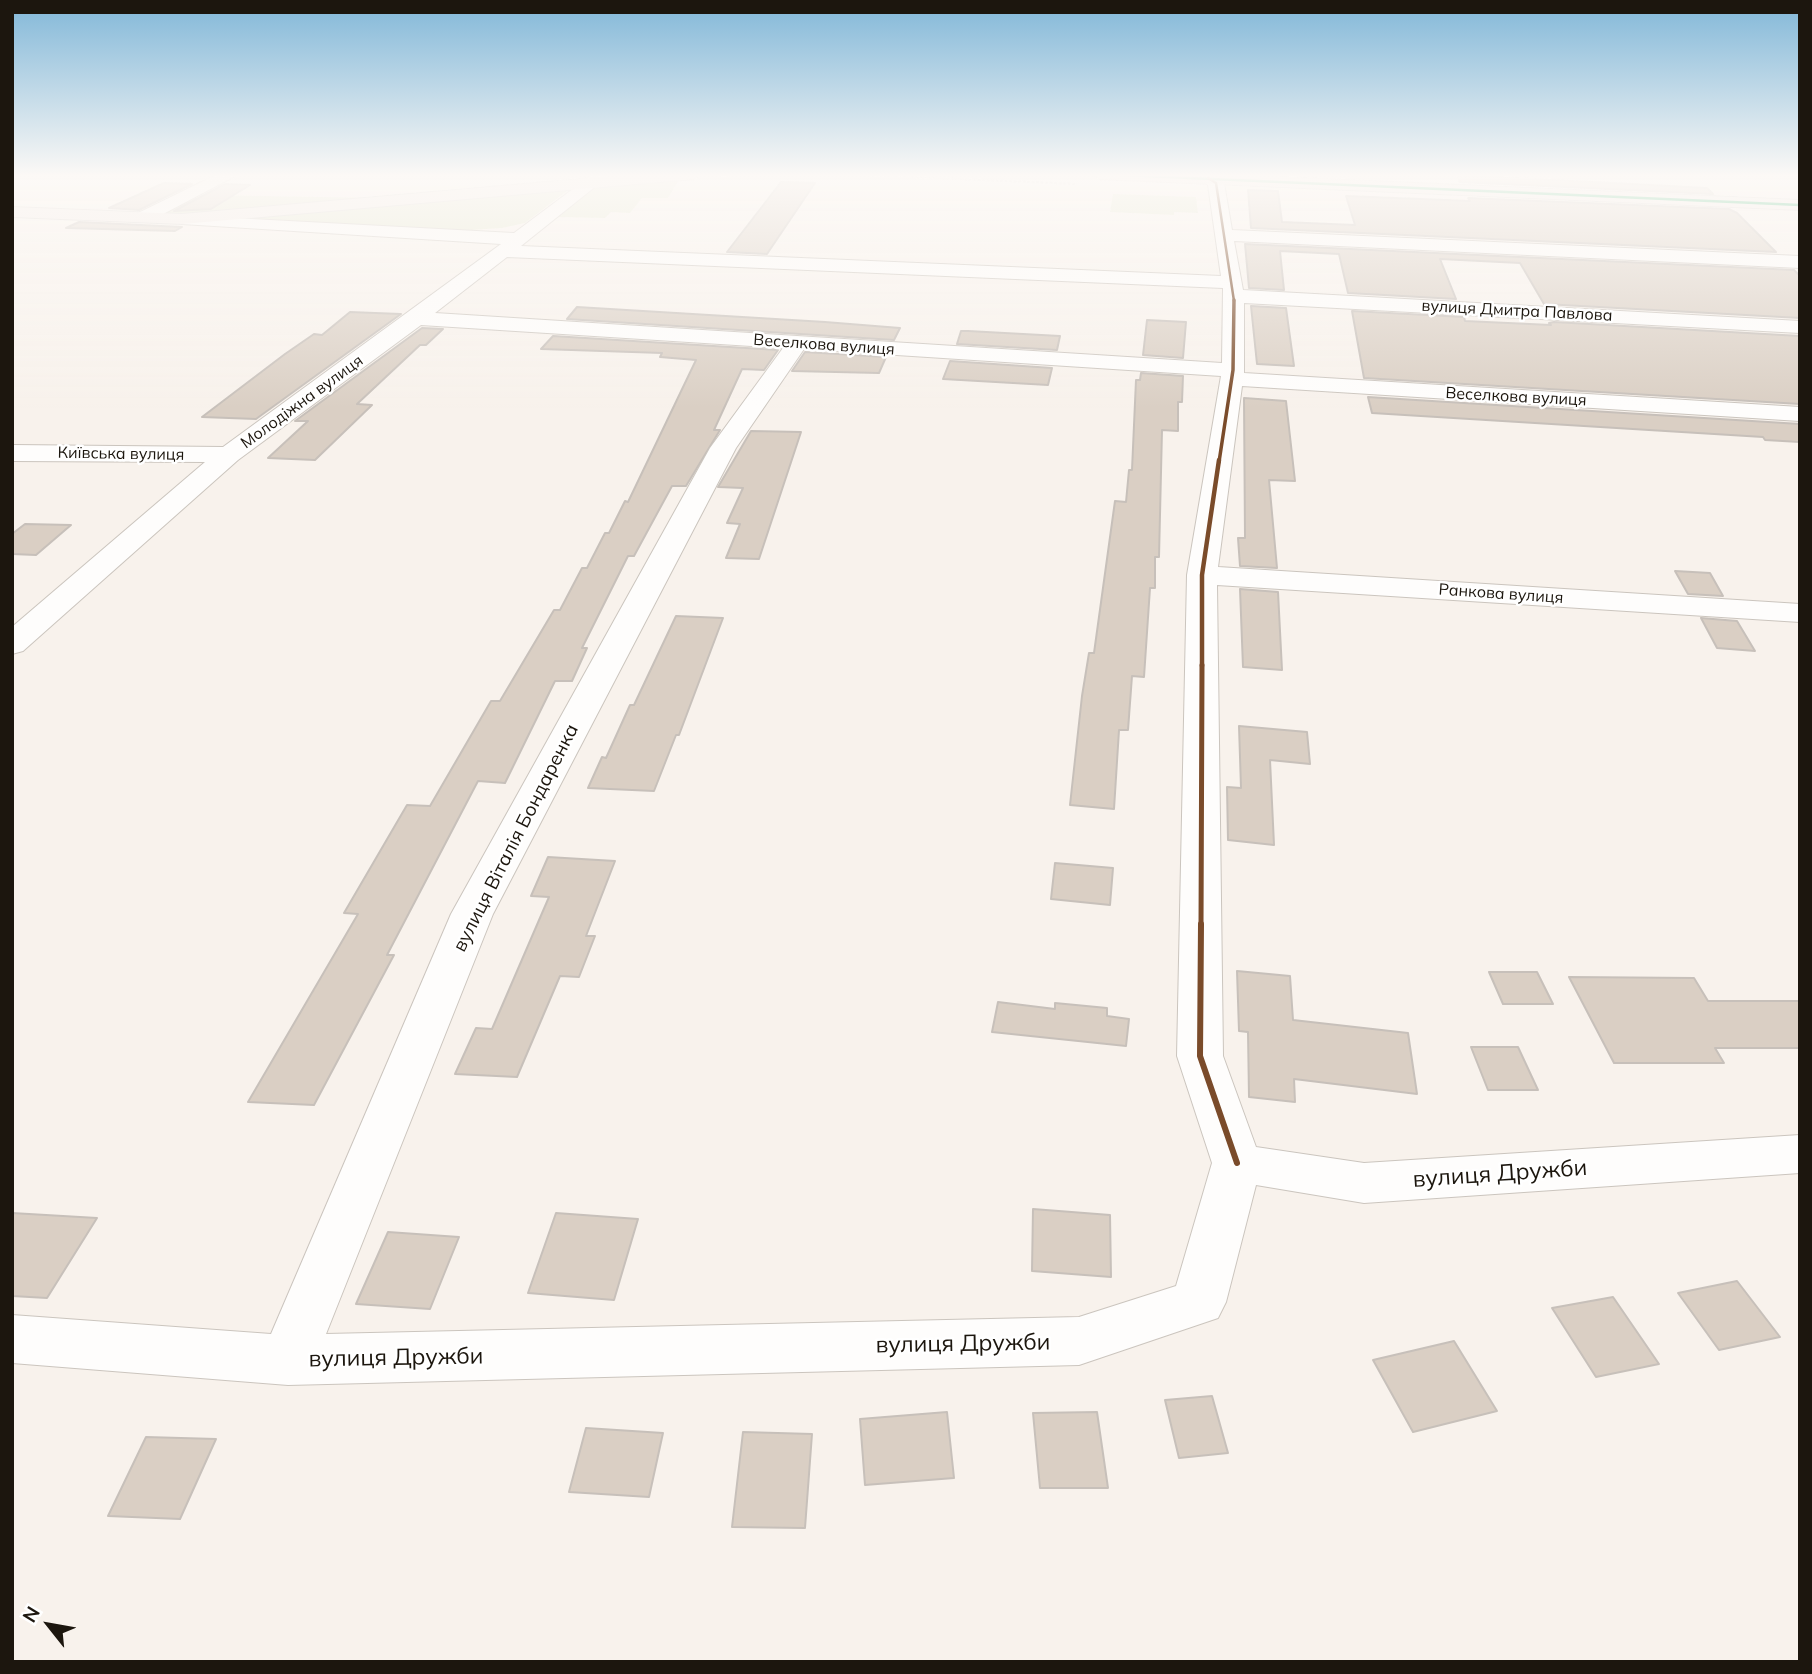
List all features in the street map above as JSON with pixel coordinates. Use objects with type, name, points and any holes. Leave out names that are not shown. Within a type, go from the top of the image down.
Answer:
[{"type":"street","name":"Молодіжна вулиця","points":[[12,644],[229,456],[416,318],[500,252]]},
{"type":"street","name":"вулиця Дмитра Павлова","points":[[626,252],[1800,327]]},
{"type":"street","points":[[1227,252],[1232,289],[1233,375],[1202,575],[1199,1056],[1237,1163]]},
{"type":"street","points":[[1589,252],[1800,262]]},
{"type":"street","name":"Веселкова вулиця","points":[[416,318],[1800,414]]},
{"type":"street","name":"вулиця Віталія Бондаренка","points":[[288,1360],[472,914],[723,448],[797,344]]},
{"type":"street","name":"Київська вулиця","points":[[12,453],[229,456]]},
{"type":"street","name":"Ранкова вулиця","points":[[1202,575],[1800,612]]},
{"type":"street","name":"вулиця Дружби","points":[[12,1339],[288,1360],[1079,1341],[1199,1302],[1237,1163],[1364,1183],[1800,1154]]},
{"type":"building","points":[[729,252],[768,252],[767,254]]},
{"type":"building","points":[[1246,252],[1280,252],[1284,290],[1249,288]]},
{"type":"building","points":[[1302,252],[1416,252],[1794,270],[1800,276],[1800,318],[1544,304],[1520,263],[1440,259],[1456,299],[1348,293],[1339,254]]},
{"type":"building","points":[[1251,306],[1286,308],[1294,366],[1257,364]]},
{"type":"building","points":[[577,307],[900,328],[894,340],[567,319]]},
{"type":"building","points":[[1352,311],[1464,317],[1465,321],[1551,325],[1549,323],[1554,322],[1800,336],[1800,404],[1364,378]]},
{"type":"building","points":[[350,312],[401,314],[256,419],[202,417],[285,354],[314,334],[322,335]]},
{"type":"building","points":[[1147,320],[1186,322],[1183,358],[1143,355]]},
{"type":"building","points":[[422,328],[443,329],[426,345],[420,345],[357,404],[372,405],[315,460],[268,458],[308,421],[295,421]]},
{"type":"building","points":[[961,331],[1060,336],[1057,350],[957,344]]},
{"type":"building","points":[[553,336],[778,350],[764,370],[742,369],[714,430],[720,430],[686,486],[672,486],[634,556],[628,556],[582,648],[587,648],[572,681],[555,681],[505,783],[478,781],[387,955],[394,955],[314,1105],[248,1102],[358,914],[344,913],[407,805],[430,806],[491,701],[500,701],[554,610],[560,610],[582,568],[587,568],[605,533],[609,533],[625,501],[628,502],[696,360],[660,357],[662,353],[541,349]]},
{"type":"building","points":[[805,352],[886,357],[879,373],[792,371]]},
{"type":"building","points":[[950,361],[1052,368],[1048,385],[943,379]]},
{"type":"building","points":[[1141,373],[1183,376],[1182,402],[1178,402],[1178,431],[1162,430],[1159,557],[1155,557],[1155,588],[1150,588],[1144,677],[1132,676],[1128,730],[1119,730],[1114,809],[1070,805],[1082,696],[1089,653],[1094,653],[1115,501],[1126,502],[1129,470],[1132,470],[1136,380],[1140,380]]},
{"type":"building","points":[[1368,397],[1800,424],[1800,442],[1765,440],[1763,437],[1372,413]]},
{"type":"building","points":[[1244,398],[1286,401],[1295,481],[1269,480],[1277,568],[1240,566],[1238,538],[1245,538]]},
{"type":"building","points":[[751,431],[801,432],[759,559],[726,558],[740,524],[727,523],[743,488],[718,487]]},
{"type":"building","points":[[25,524],[71,525],[36,555],[12,554],[12,534]]},
{"type":"building","points":[[1675,571],[1710,573],[1723,596],[1688,594]]},
{"type":"building","points":[[1240,589],[1278,592],[1282,670],[1243,667]]},
{"type":"building","points":[[676,616],[723,618],[679,735],[676,735],[654,791],[588,788],[602,757],[606,758],[630,705],[634,705]]},
{"type":"building","points":[[1701,618],[1737,621],[1755,651],[1717,648]]},
{"type":"building","points":[[1239,726],[1307,732],[1310,764],[1270,760],[1274,845],[1228,840],[1227,787],[1241,788]]},
{"type":"building","points":[[548,857],[615,861],[586,936],[595,936],[579,977],[560,976],[517,1077],[455,1074],[476,1028],[492,1029],[549,897],[531,896]]},
{"type":"building","points":[[1055,863],[1113,868],[1110,905],[1051,899]]},
{"type":"building","points":[[1237,971],[1290,976],[1293,1020],[1408,1033],[1417,1094],[1294,1079],[1295,1102],[1249,1097],[1248,1032],[1239,1031]]},
{"type":"building","points":[[1489,972],[1537,972],[1553,1004],[1503,1004]]},
{"type":"building","points":[[1569,977],[1694,978],[1708,1001],[1800,1001],[1800,1048],[1715,1048],[1724,1063],[1614,1063]]},
{"type":"building","points":[[998,1002],[1055,1009],[1055,1003],[1107,1008],[1107,1016],[1129,1019],[1126,1046],[992,1032]]},
{"type":"building","points":[[1471,1047],[1518,1047],[1538,1090],[1488,1090]]},
{"type":"building","points":[[1033,1209],[1110,1215],[1111,1277],[1032,1271]]},
{"type":"building","points":[[12,1213],[97,1218],[47,1298],[12,1296]]},
{"type":"building","points":[[556,1213],[638,1219],[614,1300],[528,1293]]},
{"type":"building","points":[[388,1232],[459,1237],[430,1309],[356,1304]]},
{"type":"building","points":[[1737,1281],[1780,1337],[1719,1350],[1678,1293]]},
{"type":"building","points":[[1613,1297],[1659,1364],[1596,1377],[1552,1308]]},
{"type":"building","points":[[1454,1341],[1497,1411],[1413,1432],[1373,1360]]},
{"type":"building","points":[[1212,1396],[1228,1453],[1179,1458],[1165,1400]]},
{"type":"building","points":[[947,1412],[954,1478],[865,1485],[860,1419]]},
{"type":"building","points":[[1097,1412],[1108,1488],[1040,1488],[1033,1413]]},
{"type":"building","points":[[586,1428],[663,1433],[649,1497],[569,1492]]},
{"type":"building","points":[[743,1432],[812,1434],[805,1528],[732,1527]]},
{"type":"building","points":[[146,1437],[216,1439],[180,1519],[108,1516]]},
{"type":"transit line","points":[[1227,252],[1234,296],[1233,370],[1202,575],[1200,1056],[1237,1163]]}]
